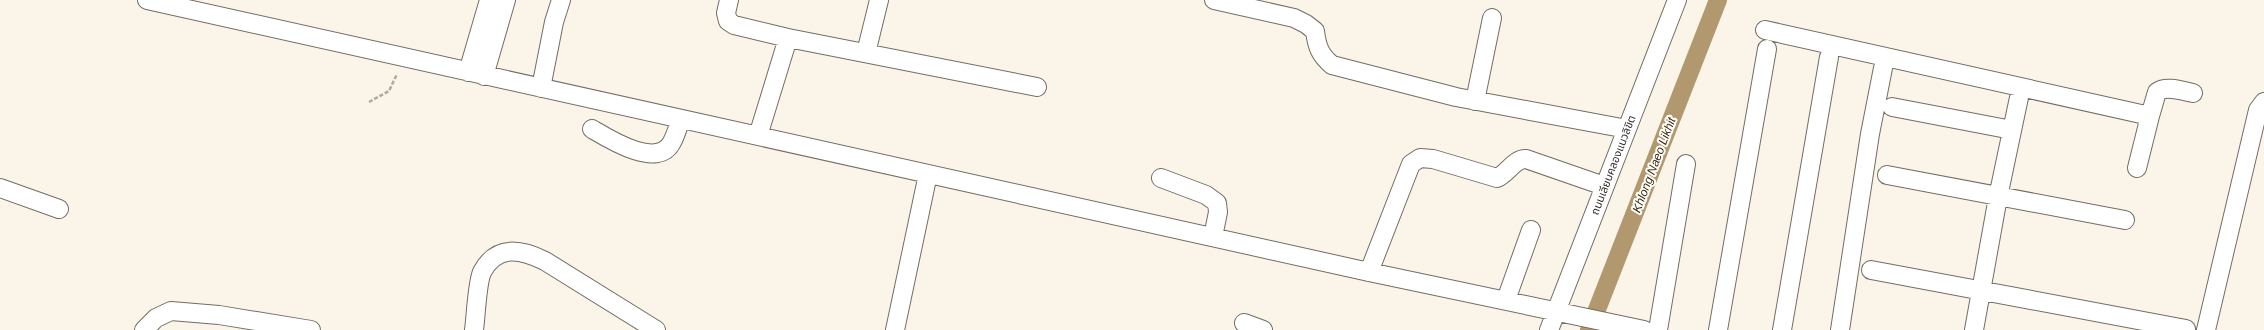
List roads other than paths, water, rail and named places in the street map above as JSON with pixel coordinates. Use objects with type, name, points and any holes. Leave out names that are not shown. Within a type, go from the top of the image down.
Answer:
[{"type":"street","points":[[147,0],[1213,238],[1644,330]]},
{"type":"street","points":[[476,74],[489,0]]},
{"type":"street","points":[[476,74],[506,0]]},
{"type":"street","points":[[541,88],[554,22],[561,0]]},
{"type":"street","points":[[729,0],[726,13],[728,21],[734,25],[788,38],[1037,87]]},
{"type":"street","points":[[866,53],[879,0]]},
{"type":"street","points":[[1214,0],[1294,18],[1306,24],[1315,31],[1316,45],[1322,57],[1332,65],[1475,101],[1627,129]]},
{"type":"street","name":"ถนนเลียบคลองแนวลิขิต","points":[[1549,330],[1677,0]]},
{"type":"street","points":[[1475,101],[1492,18]]},
{"type":"street","points":[[1765,30],[2150,116]]},
{"type":"street","points":[[758,136],[788,38]]},
{"type":"street","points":[[1718,330],[1768,49]]},
{"type":"street","points":[[1782,330],[1829,57]]},
{"type":"street","points":[[1840,330],[1870,134],[1883,68]]},
{"type":"street","points":[[1974,330],[1980,289],[1998,196],[2021,88]]},
{"type":"street","points":[[2137,168],[2157,92],[2160,89],[2168,88],[2193,93]]},
{"type":"street","points":[[2206,330],[2258,110],[2264,102]]},
{"type":"street","points":[[1892,107],[2012,130]]},
{"type":"street","points":[[592,129],[636,151],[656,153],[665,150],[672,143],[680,119]]},
{"type":"street","points":[[1369,272],[1411,164],[1420,158],[1432,159],[1496,178],[1506,173],[1518,161],[1526,159],[1604,186]]},
{"type":"street","points":[[1658,330],[1686,164]]},
{"type":"street","points":[[895,330],[928,174]]},
{"type":"street","points":[[1887,175],[2125,220]]},
{"type":"street","points":[[1161,178],[1206,195],[1217,203],[1218,212],[1213,238]]},
{"type":"street","points":[[1,193],[59,209]]},
{"type":"street","points":[[1506,300],[1531,230]]},
{"type":"street","points":[[474,330],[482,272],[497,255],[514,250],[529,253],[545,261],[656,330]]},
{"type":"street","points":[[1871,270],[1980,289],[2186,329]]},
{"type":"street","points":[[144,330],[156,318],[171,311],[218,322],[311,330]]},
{"type":"street","points":[[1244,323],[1263,330]]},
{"type":"waterway","name":"Khlong Naeo Likhit","points":[[1589,330],[1718,0]]}]
